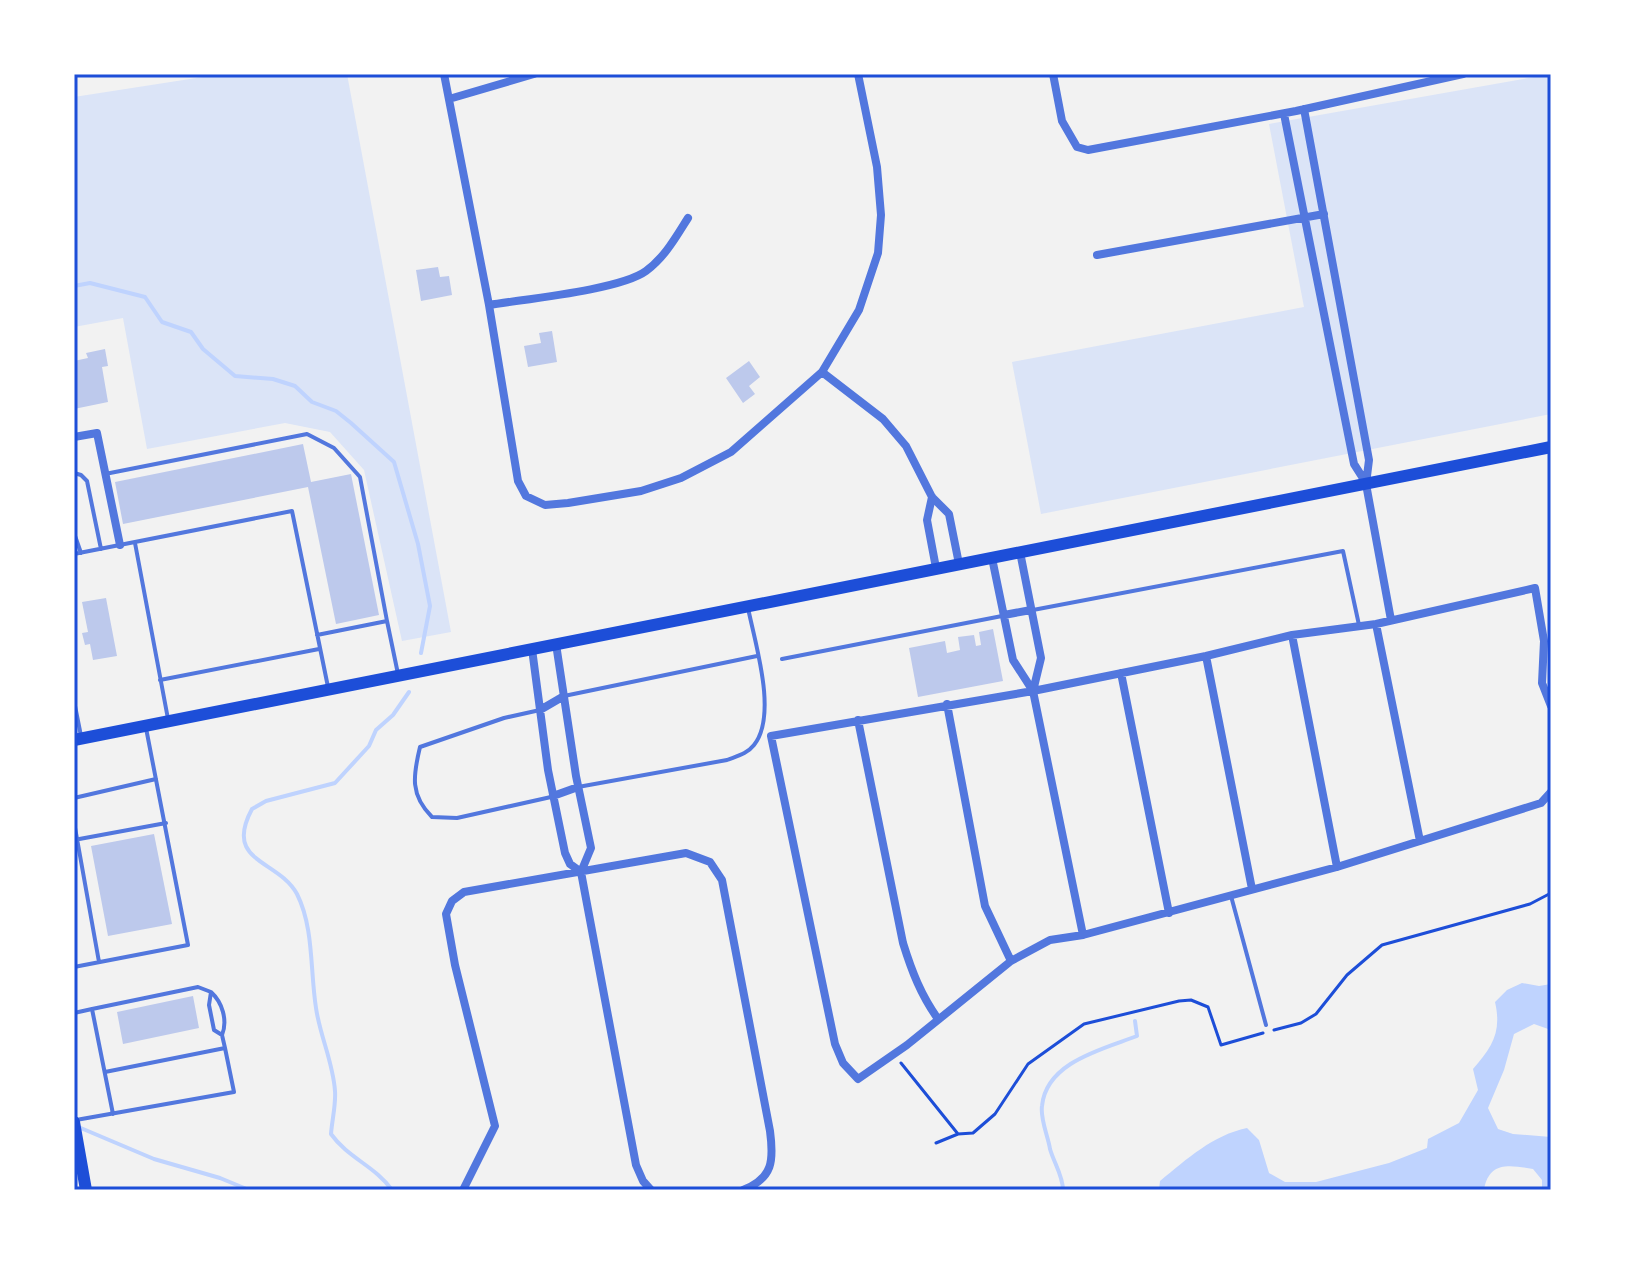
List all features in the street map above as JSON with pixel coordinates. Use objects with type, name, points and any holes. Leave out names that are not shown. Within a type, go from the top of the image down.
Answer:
[{"type":"main road","points":[[78,739],[1551,447]]},
{"type":"main road","points":[[74,1121],[77,1163],[86,1190]]},
{"type":"street","points":[[444,74],[489,305],[518,481],[526,496],[545,505],[641,491],[681,478],[731,452],[822,372],[859,310],[878,253],[881,215],[877,167],[858,74]]},
{"type":"street","points":[[449,99],[534,74]]},
{"type":"street","points":[[1053,74],[1062,121],[1077,147],[1099,149],[1284,114],[1463,74]]},
{"type":"street","points":[[1304,109],[1369,460],[1366,484],[1391,620]]},
{"type":"street","points":[[1284,114],[1354,464],[1366,484]]},
{"type":"street","points":[[1097,255],[1324,214]]},
{"type":"street","points":[[489,305],[616,284],[644,273],[664,256],[688,218]]},
{"type":"street","points":[[822,372],[883,419],[906,446],[932,497],[949,514],[959,564]]},
{"type":"street","points":[[74,437],[97,433],[120,545]]},
{"type":"street","points":[[932,497],[927,520],[936,568]]},
{"type":"street","points":[[1020,552],[1041,658],[1033,691]]},
{"type":"street","points":[[992,558],[1013,660],[1033,691],[1083,935]]},
{"type":"street","points":[[1551,706],[1542,683],[1544,641],[1535,588],[1376,624],[1292,635],[1033,691],[771,736],[835,1044],[843,1063],[858,1079],[1011,961],[1050,940],[1083,935],[1337,867],[1541,803],[1551,792]]},
{"type":"street","points":[[1004,615],[1031,610]]},
{"type":"street","points":[[1376,624],[1420,841]]},
{"type":"street","points":[[1292,635],[1337,867]]},
{"type":"street","points":[[556,644],[578,787],[591,848],[581,872],[636,1165],[651,1190]]},
{"type":"street","points":[[532,649],[553,796],[565,853],[570,864],[581,872]]},
{"type":"street","points":[[1206,656],[1252,889]]},
{"type":"street","points":[[1121,673],[1169,913]]},
{"type":"street","points":[[540,710],[564,696]]},
{"type":"street","points":[[947,704],[985,906],[1011,961]]},
{"type":"street","points":[[858,720],[903,943],[913,977],[938,1019]]},
{"type":"street","points":[[553,796],[578,787]]},
{"type":"street","points":[[463,1190],[495,1126],[455,965],[446,914],[452,901],[464,892],[686,853],[704,857],[719,873],[773,1152],[768,1172],[759,1184],[743,1190]]},
{"type":"lane","points":[[105,474],[307,434],[334,448],[360,477],[398,676]]},
{"type":"lane","points":[[74,473],[87,481],[101,549]]},
{"type":"lane","points":[[74,554],[292,511],[328,689]]},
{"type":"lane","points":[[74,533],[81,553]]},
{"type":"lane","points":[[135,542],[168,721]]},
{"type":"lane","points":[[1031,610],[1343,551],[1359,626]]},
{"type":"lane","points":[[578,787],[727,760],[754,746],[764,717],[764,689],[747,606]]},
{"type":"lane","points":[[782,659],[1004,615]]},
{"type":"lane","points":[[317,635],[387,621]]},
{"type":"lane","points":[[160,680],[320,649]]},
{"type":"lane","points":[[564,696],[757,656]]},
{"type":"lane","points":[[74,701],[78,739]]},
{"type":"lane","points":[[540,710],[504,718],[420,747],[413,776],[421,805],[432,817],[457,818],[553,796]]},
{"type":"lane","points":[[74,967],[188,945],[146,726]]},
{"type":"lane","points":[[74,798],[156,779]]},
{"type":"lane","points":[[74,822],[99,962]]},
{"type":"lane","points":[[76,840],[166,823]]},
{"type":"lane","points":[[1231,896],[1266,1025]]},
{"type":"lane","points":[[74,1013],[198,987],[211,992],[220,1001],[225,1027],[222,1035],[234,1092],[74,1121]]},
{"type":"lane","points":[[211,992],[209,1005],[214,1030],[222,1035]]},
{"type":"lane","points":[[92,1009],[113,1114]]},
{"type":"lane","points":[[105,1072],[225,1048]]},
{"type":"path","points":[[936,1143],[958,1134],[973,1133],[995,1114],[1028,1064],[1084,1024],[1134,1010],[1191,1000],[1208,1007],[1221,1045],[1301,1023],[1316,1014],[1347,975],[1382,945],[1530,904],[1551,893]]},
{"type":"path","points":[[894,1054],[958,1134]]},
{"type":"shaded area","points":[[222,74],[347,74],[451,632],[402,641],[364,470],[330,432],[285,423],[147,449],[123,318],[74,327],[74,97]]},
{"type":"shaded area","points":[[1551,74],[1551,414],[1041,514],[1012,362],[1304,307],[1269,124]]},
{"type":"water","points":[[1522,983],[1539,986],[1551,984],[1551,1030],[1534,1024],[1514,1034],[1504,1070],[1488,1108],[1498,1129],[1513,1134],[1551,1137],[1551,1190],[1542,1190],[1542,1180],[1533,1169],[1508,1166],[1490,1174],[1484,1190],[1159,1190],[1160,1181],[1201,1149],[1223,1136],[1247,1128],[1259,1140],[1269,1173],[1285,1182],[1316,1182],[1389,1163],[1427,1148],[1428,1139],[1459,1123],[1478,1090],[1473,1069],[1494,1038],[1497,1022],[1495,1002],[1507,990]]},
{"type":"building","points":[[438,267],[440,277],[449,276],[452,295],[421,301],[416,270]]},
{"type":"building","points":[[552,331],[557,362],[528,367],[524,346],[541,343],[539,333]]},
{"type":"building","points":[[105,349],[108,366],[102,367],[108,402],[74,409],[74,361],[88,358],[86,353]]},
{"type":"building","points":[[749,361],[760,377],[749,386],[755,394],[743,403],[726,378]]},
{"type":"building","points":[[303,444],[311,482],[351,474],[379,615],[336,624],[308,487],[123,524],[115,482]]},
{"type":"building","points":[[106,598],[117,656],[93,660],[90,644],[85,645],[82,633],[88,632],[82,602]]},
{"type":"building","points":[[993,629],[1003,681],[918,697],[909,648],[945,641],[947,653],[960,650],[958,637],[974,635],[976,646],[981,645],[979,632]]},
{"type":"building","points":[[154,834],[172,924],[108,936],[91,846]]},
{"type":"building","points":[[193,996],[199,1028],[123,1044],[117,1012]]},
{"type":"waterway","points":[[74,286],[90,283],[145,297],[162,322],[191,332],[203,349],[235,376],[273,379],[295,386],[312,402],[336,411],[394,462],[418,544],[430,606],[421,653]]},
{"type":"waterway","points":[[392,1190],[331,1134],[334,1080],[318,1018],[309,935],[302,907],[288,883],[256,859],[244,840],[252,809],[266,801],[335,783],[369,746],[376,730],[393,715],[409,692]]},
{"type":"waterway","points":[[1063,1190],[1042,1116],[1046,1091],[1054,1078],[1078,1059],[1137,1036],[1135,1021]]},
{"type":"waterway","points":[[76,1126],[154,1159],[220,1178],[249,1190]]}]
